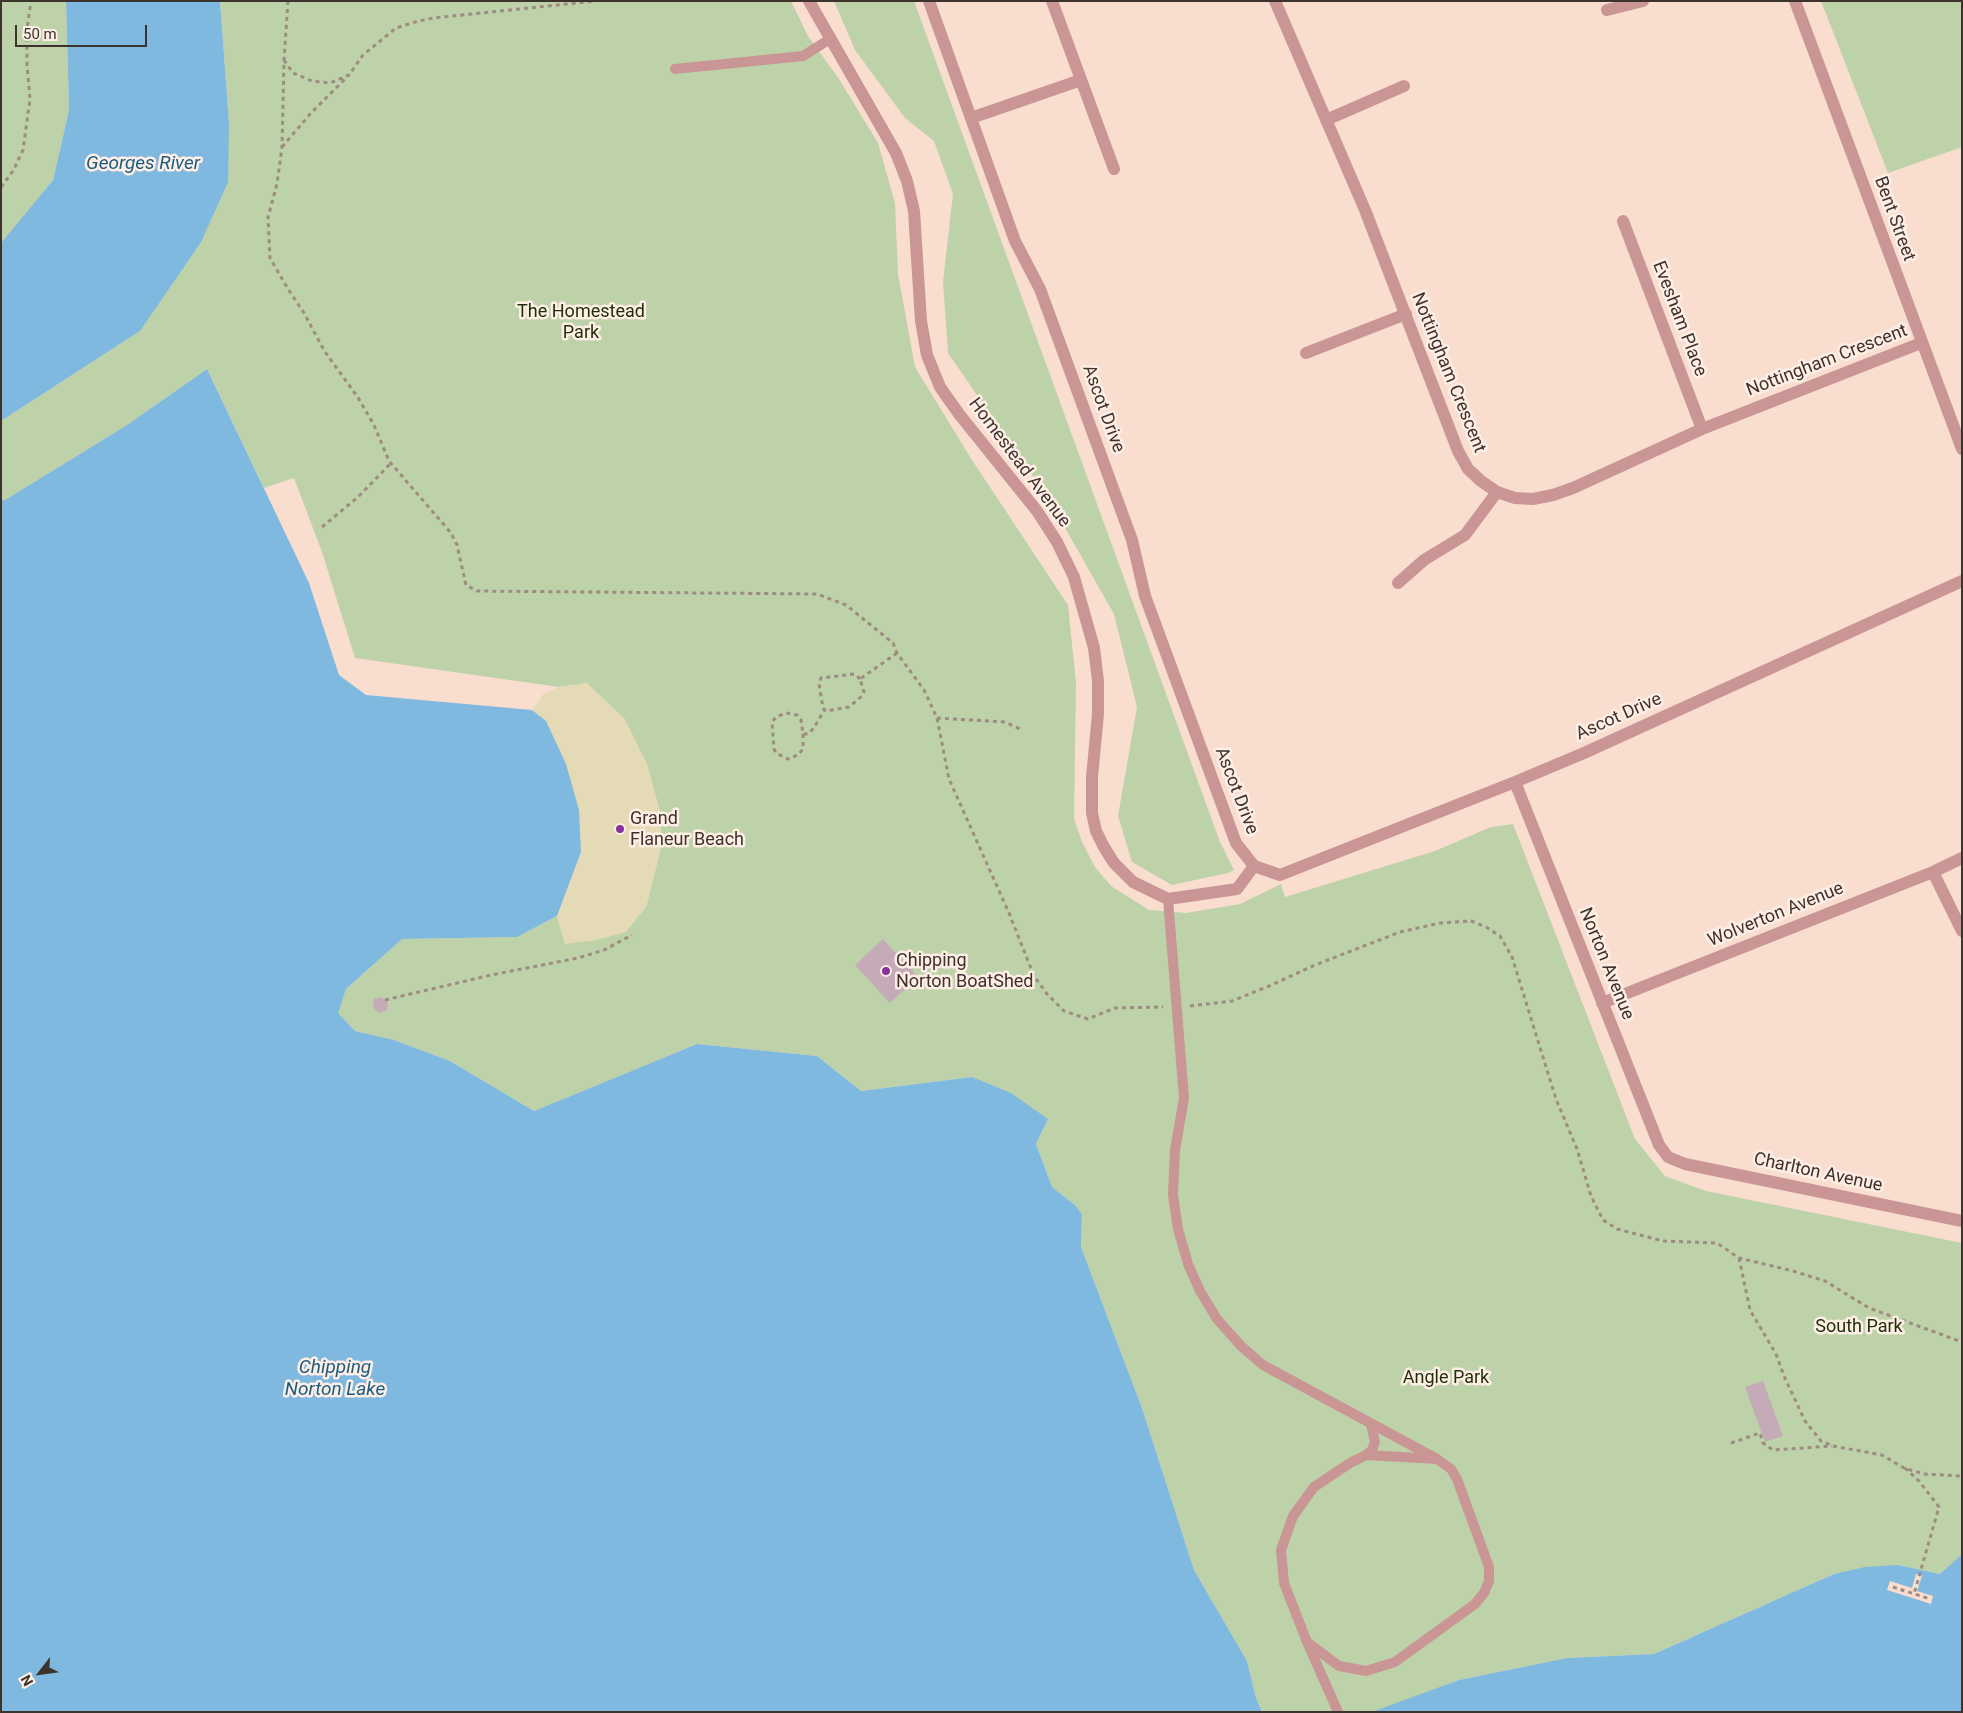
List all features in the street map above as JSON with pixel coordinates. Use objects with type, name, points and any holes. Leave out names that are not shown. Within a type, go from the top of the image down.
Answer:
[{"type":"street","name":"Homestead Avenue","points":[[809,1],[896,153],[907,181],[914,211],[921,321],[927,355],[940,386],[959,414],[1037,511],[1057,542],[1074,577],[1094,648],[1098,681],[1098,714],[1092,777],[1092,813],[1096,831],[1114,863],[1133,882],[1168,899]]},
{"type":"street","name":"Ascot Drive","points":[[929,1],[1015,240],[1040,289],[1054,326],[1132,540],[1145,596],[1236,843],[1254,866],[1280,875],[1514,782],[1584,753],[1962,580]]},
{"type":"street","points":[[1052,1],[1114,170]]},
{"type":"street","name":"Nottingham Crescent","points":[[1275,1],[1365,210],[1458,451],[1468,469],[1497,492],[1515,498],[1532,499],[1554,495],[1702,429],[1921,343]]},
{"type":"street","points":[[1607,10],[1643,1]]},
{"type":"street","name":"Bent Street","points":[[1795,1],[1962,449]]},
{"type":"street","points":[[971,118],[1080,80]]},
{"type":"street","points":[[1326,120],[1404,86]]},
{"type":"street","name":"Evesham Place","points":[[1623,221],[1702,429]]},
{"type":"street","points":[[1306,352],[1406,314]]},
{"type":"street","points":[[1398,583],[1424,560],[1465,535],[1497,492]]},
{"type":"street","name":"Norton Avenue","points":[[1514,782],[1659,1145],[1668,1157]]},
{"type":"street","name":"Wolverton Avenue","points":[[1602,1003],[1932,872],[1962,858]]},
{"type":"street","points":[[1168,899],[1237,889],[1254,866]]},
{"type":"street","points":[[1932,872],[1962,931]]},
{"type":"street","name":"Charlton Avenue","points":[[1668,1157],[1685,1164],[1962,1221]]},
{"type":"lane","points":[[675,69],[804,56],[830,39]]},
{"type":"lane","points":[[1168,899],[1184,1098],[1175,1150],[1173,1195],[1178,1229],[1185,1256],[1200,1291],[1217,1319],[1241,1346],[1263,1365],[1437,1460],[1450,1469],[1457,1479],[1489,1567],[1489,1581],[1484,1593],[1475,1604],[1395,1662],[1366,1672],[1339,1666],[1307,1642]]},
{"type":"lane","points":[[1338,1712],[1284,1584],[1281,1550],[1293,1516],[1314,1487],[1372,1450],[1375,1442],[1371,1424]]},
{"type":"lane","points":[[1366,1455],[1437,1460]]},
{"type":"path","points":[[1,187],[13,171],[23,150],[30,99],[27,30],[31,1]]},
{"type":"path","points":[[288,1],[284,60],[282,147],[277,184],[268,217],[270,258],[325,352],[357,396],[374,426],[391,463],[451,533],[457,545],[466,585],[477,591],[817,594],[846,605],[893,643],[897,653],[924,690],[937,718],[949,779],[1009,913],[1034,976],[1047,994],[1064,1011],[1088,1020],[1115,1008],[1178,1007],[1232,1001],[1270,986],[1316,964],[1400,932],[1440,923],[1471,921],[1486,927],[1500,936],[1512,957],[1556,1099],[1577,1149],[1590,1196],[1603,1220],[1617,1229],[1663,1241],[1717,1243],[1739,1258],[1825,1281],[1869,1308],[1962,1342]]},
{"type":"path","points":[[282,147],[311,113],[349,75],[364,55],[396,28],[433,18],[596,1]]},
{"type":"path","points":[[284,60],[293,73],[312,81],[330,83],[349,75]]},
{"type":"path","points":[[322,528],[358,497],[391,463]]},
{"type":"path","points":[[860,678],[897,653]]},
{"type":"path","points":[[855,674],[860,678],[864,692],[862,696],[849,707],[832,710],[825,709],[823,708],[819,684],[821,678],[855,674]]},
{"type":"path","points":[[803,734],[811,732],[825,709]]},
{"type":"path","points":[[786,713],[798,715],[801,720],[803,734],[804,749],[798,755],[788,759],[776,754],[772,722],[776,716],[786,713]]},
{"type":"path","points":[[937,718],[1005,722],[1020,729]]},
{"type":"path","points":[[385,1000],[491,975],[578,958],[604,950],[632,935]]},
{"type":"path","points":[[1739,1258],[1750,1310],[1776,1354],[1805,1421],[1821,1440],[1833,1446]]},
{"type":"path","points":[[1731,1443],[1760,1433],[1763,1443],[1773,1450],[1833,1446],[1882,1455],[1904,1468],[1919,1481],[1939,1507],[1914,1594]]},
{"type":"path","points":[[1904,1468],[1924,1474],[1962,1476]]},
{"type":"path","points":[[1893,1587],[1930,1599]]},
{"type":"green space","points":[[1,1],[66,1],[69,110],[53,180],[1,243]]},
{"type":"green space","points":[[220,1],[791,1],[808,36],[839,79],[878,143],[895,203],[898,274],[915,367],[972,460],[1068,605],[1076,683],[1074,819],[1082,842],[1095,867],[1111,886],[1149,910],[1186,913],[1240,904],[1281,884],[1285,897],[1435,851],[1491,827],[1513,824],[1635,1139],[1665,1176],[1706,1191],[1962,1243],[1962,1554],[1940,1574],[1898,1565],[1834,1574],[1654,1654],[1567,1658],[1459,1680],[1379,1712],[1262,1712],[1256,1698],[1247,1661],[1194,1570],[1142,1408],[1081,1247],[1082,1214],[1075,1205],[1052,1187],[1036,1144],[1048,1119],[972,1077],[861,1091],[817,1056],[697,1044],[534,1111],[450,1061],[394,1040],[355,1031],[337,1013],[346,989],[402,939],[517,937],[557,916],[565,944],[646,907],[661,847],[660,811],[587,683],[559,687],[355,658],[322,552],[294,478],[264,488],[207,369],[127,425],[5,500],[1,500],[1,421],[140,331],[229,123]]},
{"type":"green space","points":[[834,1],[914,1],[1220,842],[1234,870],[1228,873],[1172,885],[1132,862],[1118,816],[1137,707],[1114,614],[1048,498],[948,353],[943,282],[953,194],[934,141],[905,118],[855,50]]},
{"type":"green space","points":[[1821,1],[1962,1],[1962,147],[1888,173]]},
{"type":"sand","name":"Grand Flaneur Beach","points":[[587,683],[625,719],[647,764],[660,811],[661,848],[646,907],[626,932],[596,940],[565,944],[557,916],[581,852],[546,721],[532,710],[544,693],[559,687]]},
{"type":"water","name":"Georges River","points":[[66,1],[220,1],[229,123],[228,182],[201,242],[140,331],[1,421],[1,243],[53,180],[69,110]]},
{"type":"water","name":"Chipping Norton Lake","points":[[207,369],[309,583],[339,675],[366,695],[532,710],[546,721],[566,764],[579,810],[581,852],[557,916],[517,937],[402,939],[346,989],[338,1013],[355,1031],[394,1040],[450,1061],[534,1111],[697,1044],[817,1056],[861,1091],[972,1077],[1011,1093],[1048,1119],[1036,1144],[1052,1187],[1075,1205],[1082,1214],[1081,1247],[1142,1408],[1194,1570],[1247,1661],[1256,1698],[1262,1712],[1,1712],[1,500],[5,500],[127,425]]},
{"type":"water","points":[[1962,1554],[1962,1712],[1372,1712],[1459,1680],[1567,1658],[1654,1654],[1834,1574],[1865,1567],[1898,1565],[1940,1574]]},
{"type":"pier","points":[[1916,1574],[1922,1576],[1917,1591],[1933,1596],[1931,1604],[1887,1590],[1890,1581],[1912,1588]]},
{"type":"building","name":"Chipping Norton BoatShed","points":[[883,939],[918,977],[890,1003],[855,965]]},
{"type":"building","points":[[381,997],[388,1002],[387,1010],[379,1013],[373,1007],[374,999]]},
{"type":"building","points":[[1763,1381],[1783,1436],[1765,1442],[1745,1387]]},
{"type":"place","name":"Grand Flaneur Beach","points":[[620,829]]},
{"type":"place","name":"Chipping Norton BoatShed","points":[[886,971]]},
{"type":"park label","name":"The Homestead Park","points":[[581,322]]},
{"type":"park label","name":"South Park","points":[[1859,1327]]},
{"type":"park label","name":"Angle Park","points":[[1446,1378]]}]
